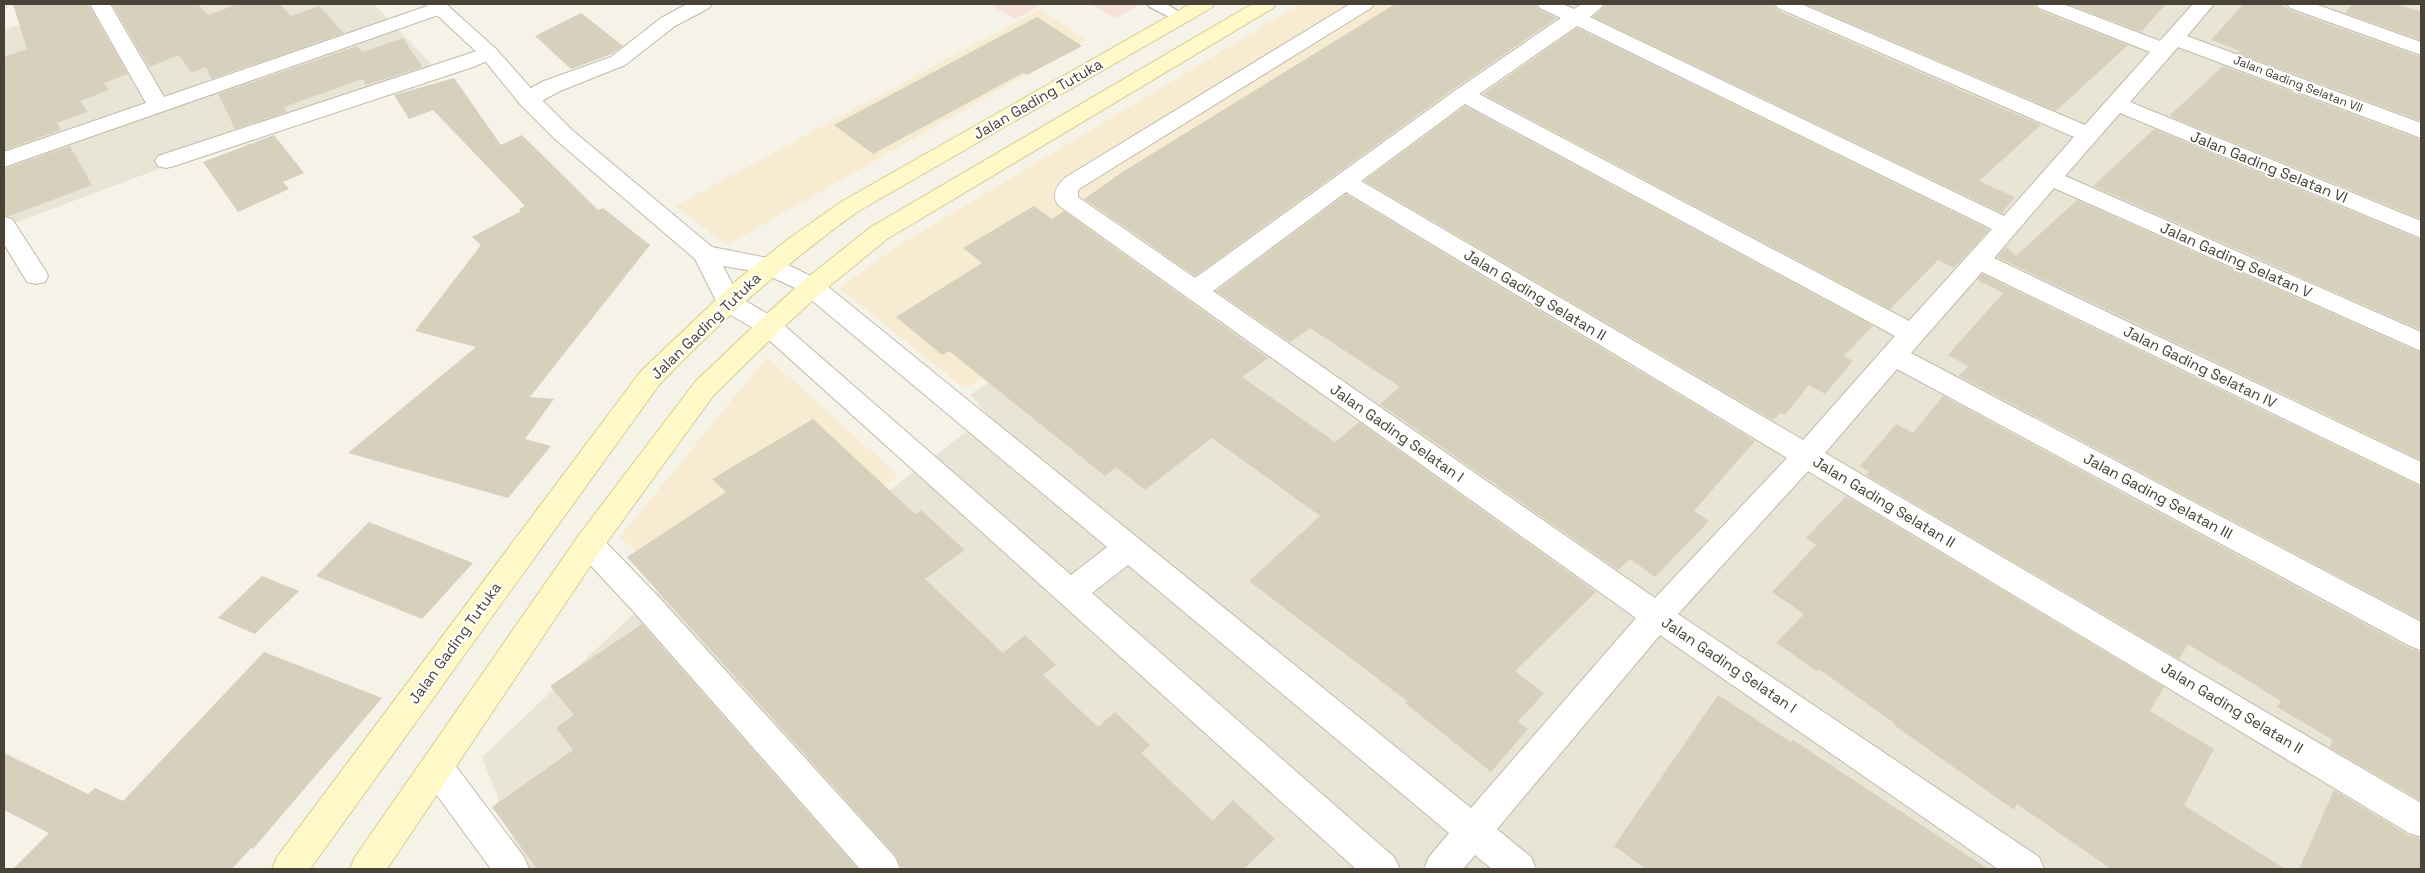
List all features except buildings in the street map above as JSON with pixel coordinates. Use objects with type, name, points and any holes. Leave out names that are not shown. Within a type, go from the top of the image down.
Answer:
[{"type":"main road","points":[[367,869],[589,544],[704,389],[768,326],[812,287],[879,233],[1266,4]]},
{"type":"main road","name":"Jalan Gading Tutuka","points":[[289,869],[650,378],[677,349],[769,266],[807,236],[849,207],[1195,8]]},
{"type":"street","points":[[100,4],[158,106]]},
{"type":"street","points":[[528,99],[552,86],[618,61],[668,22],[702,4]]},
{"type":"street","name":"Jalan Gading Selatan I","points":[[1364,4],[1067,188],[1065,196],[1070,204],[1657,616],[2027,869]]},
{"type":"street","points":[[1547,4],[2007,227]]},
{"type":"street","points":[[1195,291],[1464,95],[1595,4]]},
{"type":"street","points":[[1785,4],[2088,135]]},
{"type":"street","name":"Jalan Gading Selatan VII","points":[[2046,4],[2169,44],[2421,131]]},
{"type":"street","points":[[1441,869],[1657,616],[1806,455],[2204,4]]},
{"type":"street","points":[[2297,4],[2421,49]]},
{"type":"street","points":[[4,160],[437,6],[489,53],[528,99],[564,134],[705,254],[729,303],[768,326],[1382,869]]},
{"type":"street","points":[[166,161],[466,63],[489,53]]},
{"type":"street","points":[[1464,95],[1912,334]]},
{"type":"street","name":"Jalan Gading Selatan VI","points":[[2116,104],[2421,230]]},
{"type":"street","name":"Jalan Gading Selatan V","points":[[2051,178],[2421,342]]},
{"type":"street","name":"Jalan Gading Selatan II","points":[[1346,182],[2421,821]]},
{"type":"street","points":[[4,224],[36,276]]},
{"type":"street","points":[[705,254],[769,266],[812,287],[1129,546],[1519,869]]},
{"type":"street","name":"Jalan Gading Selatan IV","points":[[1978,260],[2421,474]]},
{"type":"street","name":"Jalan Gading Selatan III","points":[[1894,356],[2421,636]]},
{"type":"street","points":[[589,544],[644,602],[883,869]]},
{"type":"street","points":[[1070,593],[1129,546]]},
{"type":"street","points":[[437,768],[512,869]]},
{"type":"lane","points":[[1155,4],[1195,8]]},
{"type":"shaded area","points":[[84,4],[374,4],[433,66],[4,227],[4,30]]},
{"type":"shaded area","points":[[989,4],[1043,4],[1015,19]]},
{"type":"shaded area","points":[[1090,4],[1142,4],[1115,18]]},
{"type":"shaded area","points":[[1300,4],[1461,4],[1111,220],[1159,255],[965,389],[839,288],[893,249]]},
{"type":"shaded area","points":[[1468,4],[2421,4],[2421,869],[525,869],[482,757],[659,590],[706,631],[988,415],[970,395],[1170,256],[1448,17]]},
{"type":"shaded area","points":[[1040,9],[1087,40],[727,245],[675,206]]},
{"type":"shaded area","points":[[767,357],[898,475],[712,617],[620,537]]}]
